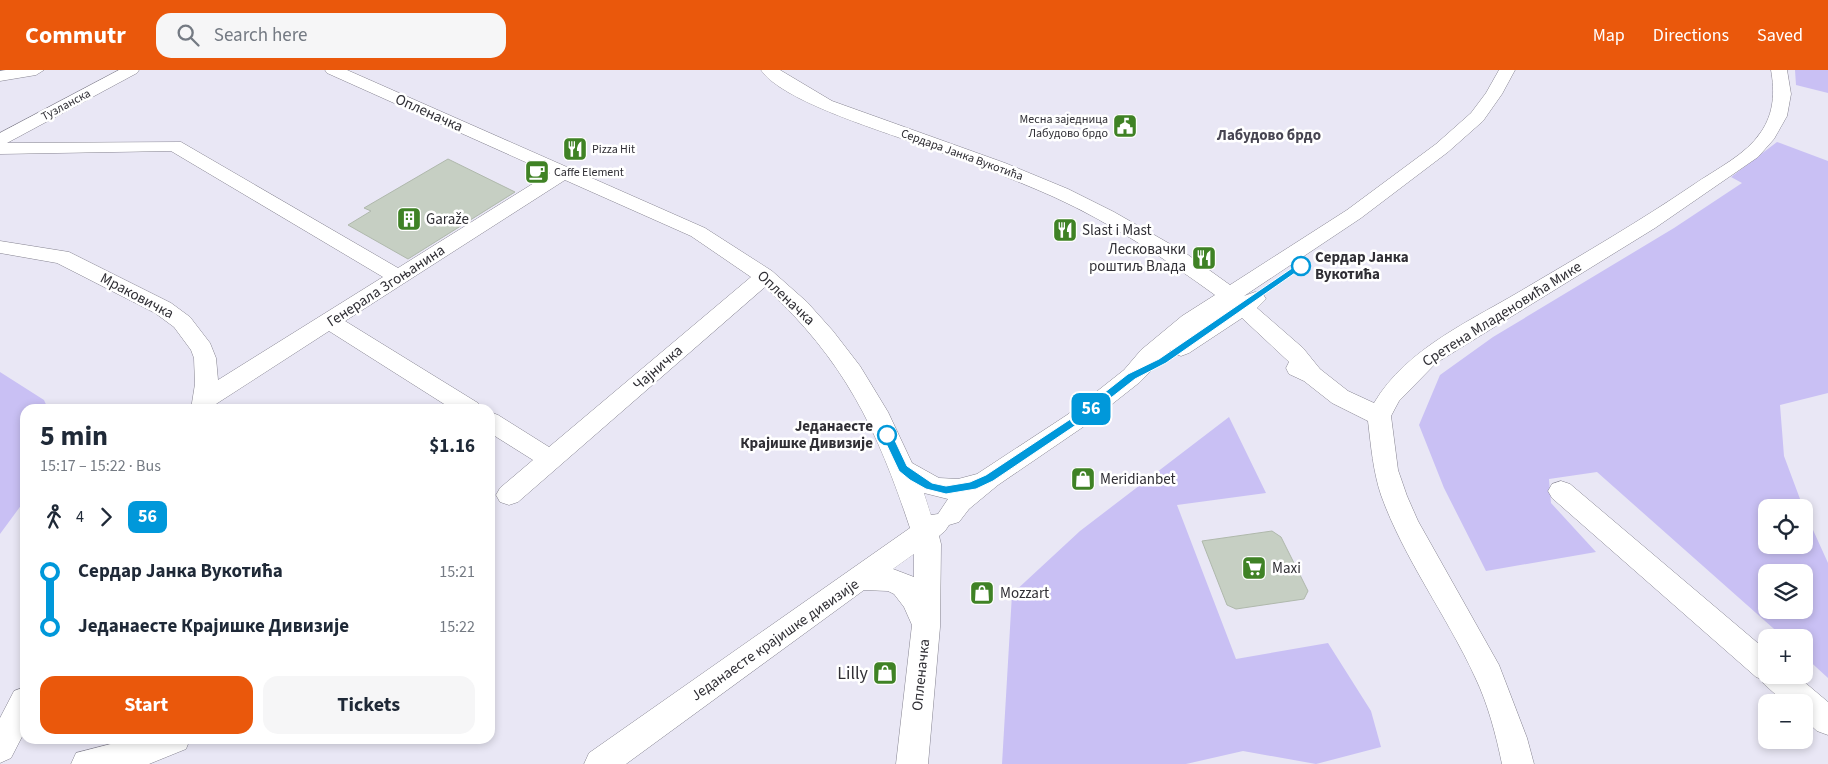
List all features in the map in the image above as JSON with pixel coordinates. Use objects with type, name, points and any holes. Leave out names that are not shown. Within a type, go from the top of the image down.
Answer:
[{"type":"street","points":[[0,76],[36,70]]},
{"type":"street","name":"Тузланска","points":[[0,140],[131,70]]},
{"type":"street","name":"Опленачка","points":[[333,70],[698,232],[764,276],[804,313],[852,372],[876,412],[903,468],[926,532],[929,554],[926,627],[912,764]]},
{"type":"street","name":"Сердара Јанка Вукотића","points":[[769,70],[790,85],[826,105],[998,167],[1062,193],[1107,216],[1153,245],[1231,304],[1286,360],[1312,375],[1340,397],[1379,416]]},
{"type":"street","name":"Једанаесте крајишке дивизије","points":[[950,515],[960,502],[989,478],[1075,421],[1132,376],[1162,361],[1231,304],[1322,248],[1354,214],[1458,134],[1494,94],[1507,70]]},
{"type":"street","name":"Сретена Младеновића Мике","points":[[1379,416],[1391,395],[1428,357],[1648,224],[1752,153],[1766,140],[1778,118],[1782,102],[1779,70]]},
{"type":"street","points":[[0,149],[175,146],[399,278]]},
{"type":"street","name":"Генерала Згоњанина","points":[[205,404],[564,172]]},
{"type":"street","name":"Мраковичка","points":[[0,247],[62,257],[174,315],[189,328],[202,348],[207,370],[205,404]]},
{"type":"street","name":"Чајничка","points":[[509,495],[764,276]]},
{"type":"street","points":[[331,322],[462,404]]},
{"type":"street","points":[[1379,416],[1386,470],[1394,496],[1407,526],[1489,674],[1512,738],[1518,764]]},
{"type":"street","name":"Једанаесте крајишке дивизије","points":[[600,764],[950,515],[969,508],[1002,488],[1042,456],[1075,421]]},
{"type":"street","points":[[495,424],[551,460]]},
{"type":"street","points":[[903,468],[929,486],[946,490],[964,488],[989,478]]},
{"type":"street","points":[[1560,491],[1758,661]]},
{"type":"street","points":[[861,579],[891,579],[905,584],[917,604],[926,627]]},
{"type":"street","points":[[1785,684],[1828,721]]},
{"type":"street","points":[[0,748],[20,710]]},
{"type":"street","points":[[87,764],[150,749],[162,744]]},
{"type":"shaded area","points":[[1795,70],[1828,70],[1828,93],[1796,85]]},
{"type":"shaded area","points":[[1777,142],[1828,161],[1828,393],[1780,405],[1784,456],[1800,499],[1758,499],[1758,554],[1813,554],[1813,530],[1828,563],[1828,678],[1813,664],[1813,629],[1774,629],[1763,619],[1813,619],[1813,564],[1758,564],[1758,615],[1597,472],[1549,479],[1551,503],[1596,552],[1486,571],[1444,488],[1419,425],[1440,375],[1493,337],[1674,228],[1742,183],[1731,177]]},
{"type":"shaded area","points":[[0,372],[44,400],[46,404],[20,404],[20,507],[0,534]]},
{"type":"shaded area","points":[[1229,417],[1266,493],[1177,505],[1236,659],[1328,643],[1371,711],[1381,747],[1316,764],[1243,751],[1186,764],[1002,764],[1012,594],[1080,531]]},
{"type":"building","points":[[448,159],[515,192],[408,259],[348,225],[371,211],[364,208]]},
{"type":"building","name":"Maxi","points":[[1272,531],[1281,537],[1308,591],[1304,599],[1236,609],[1227,605],[1202,541]]},
{"type":"bus line","name":"56","points":[[887,435],[903,468],[914,478],[929,486],[946,490],[957,490],[972,486],[989,478],[1034,446],[1075,421],[1132,376],[1162,361],[1202,332],[1244,307],[1301,266]]},
{"type":"place","name":"Месна заједница Лабудово брдо","points":[[1125,126]]},
{"type":"place","name":"Pizza Hit","points":[[575,149]]},
{"type":"place","name":"Caffe Element","points":[[537,172]]},
{"type":"place","name":"Garaže","points":[[409,219]]},
{"type":"place","name":"Slast i Mast","points":[[1065,230]]},
{"type":"place","name":"Лесковачки роштиљ Влада","points":[[1204,258]]},
{"type":"place","name":"Сердар Јанка Вукотића","points":[[1301,266]]},
{"type":"place","name":"Једанаесте Крајишке Дивизије","points":[[887,435]]},
{"type":"place","name":"Meridianbet","points":[[1083,479]]},
{"type":"place","name":"Maxi","points":[[1254,568]]},
{"type":"place","name":"Mozzart","points":[[982,593]]},
{"type":"place","name":"Lilly","points":[[885,673]]},
{"type":"district","name":"Лабудово брдо","points":[[1269,135]]}]
